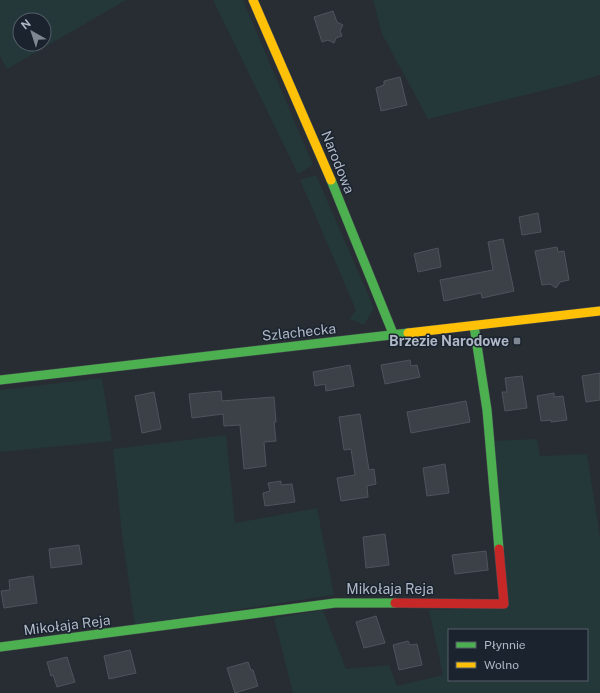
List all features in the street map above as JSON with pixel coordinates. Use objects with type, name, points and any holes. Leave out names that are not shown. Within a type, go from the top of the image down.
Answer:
[{"type":"street","name":"Narodowa","points":[[253,0],[312,134],[394,336]]},
{"type":"street","name":"Szlachecka","points":[[0,380],[394,336],[600,311]]},
{"type":"street","name":"Mikołaja Reja","points":[[0,647],[335,603],[504,604],[487,410],[474,326]]},
{"type":"shaded area","points":[[0,0],[126,0],[52,43],[52,12],[12,12],[12,52],[36,52],[7,69],[0,56]]},
{"type":"shaded area","points":[[213,0],[243,0],[313,165],[298,174]]},
{"type":"shaded area","points":[[373,0],[600,0],[600,75],[566,85],[428,119],[382,34]]},
{"type":"shaded area","points":[[316,175],[374,308],[364,325],[350,319],[356,310],[300,180]]},
{"type":"shaded area","points":[[102,378],[112,441],[0,452],[0,390]]},
{"type":"shaded area","points":[[226,435],[235,523],[317,508],[334,595],[135,625],[122,534],[113,449]]},
{"type":"shaded area","points":[[537,439],[540,456],[587,454],[600,537],[600,693],[293,693],[274,618],[323,610],[346,669],[389,665],[397,686],[443,675],[429,610],[506,608],[494,441]]},
{"type":"building","points":[[333,11],[337,22],[343,25],[340,31],[342,36],[336,38],[334,43],[328,40],[322,42],[314,17]]},
{"type":"building","points":[[400,77],[407,105],[381,111],[376,88],[384,85],[384,81]]},
{"type":"building","points":[[538,213],[541,232],[522,235],[519,217]]},
{"type":"building","points":[[503,239],[514,291],[482,298],[481,293],[444,301],[440,280],[493,270],[488,242]]},
{"type":"building","points":[[557,247],[558,252],[564,251],[569,280],[560,282],[556,288],[550,284],[542,285],[535,251]]},
{"type":"building","points":[[438,248],[441,267],[418,272],[414,254]]},
{"type":"building","points":[[410,360],[411,366],[417,365],[420,377],[385,384],[381,365]]},
{"type":"building","points":[[350,365],[354,386],[326,391],[325,384],[315,386],[313,372]]},
{"type":"building","points":[[600,373],[600,400],[586,402],[582,376]]},
{"type":"building","points":[[522,376],[527,408],[505,411],[502,392],[507,392],[505,378]]},
{"type":"building","points":[[221,391],[222,401],[274,397],[276,441],[264,442],[266,466],[244,469],[240,425],[224,426],[223,414],[192,418],[189,394]]},
{"type":"building","points":[[154,392],[161,429],[142,433],[135,396]]},
{"type":"building","points":[[554,393],[554,397],[563,396],[567,420],[551,422],[551,420],[541,421],[537,396]]},
{"type":"building","points":[[466,401],[470,422],[411,433],[407,412]]},
{"type":"building","points":[[360,414],[369,470],[374,469],[376,484],[367,486],[368,497],[341,501],[337,478],[355,475],[351,449],[344,450],[339,417]]},
{"type":"building","points":[[445,464],[449,493],[427,496],[423,468]]},
{"type":"building","points":[[281,481],[281,485],[292,484],[295,502],[265,506],[263,493],[270,491],[268,483]]},
{"type":"building","points":[[385,534],[389,565],[366,568],[363,537]]},
{"type":"building","points":[[79,545],[82,564],[51,568],[49,549]]},
{"type":"building","points":[[486,551],[488,570],[455,574],[452,555]]},
{"type":"building","points":[[33,576],[37,603],[4,608],[1,591],[10,590],[9,580]]},
{"type":"building","points":[[376,616],[385,643],[364,648],[356,622]]},
{"type":"building","points":[[408,641],[410,645],[417,644],[422,665],[399,670],[393,645]]},
{"type":"building","points":[[130,650],[136,673],[109,679],[104,656]]},
{"type":"building","points":[[67,657],[75,682],[57,687],[53,675],[51,676],[47,662]]},
{"type":"building","points":[[248,662],[251,670],[253,670],[258,686],[235,693],[227,668]]},
{"type":"traffic: fast","points":[[331,180],[394,336]]},
{"type":"traffic: fast","points":[[474,326],[487,410],[499,549]]},
{"type":"traffic: fast","points":[[0,380],[408,333]]},
{"type":"traffic: fast","points":[[0,647],[335,603],[395,603]]},
{"type":"traffic: slow","points":[[253,0],[331,180]]},
{"type":"traffic: slow","points":[[408,333],[600,311]]},
{"type":"traffic: jam","points":[[395,603],[504,604],[499,549]]},
{"type":"place","name":"Brzezie Narodowe","points":[[517,341]]}]
